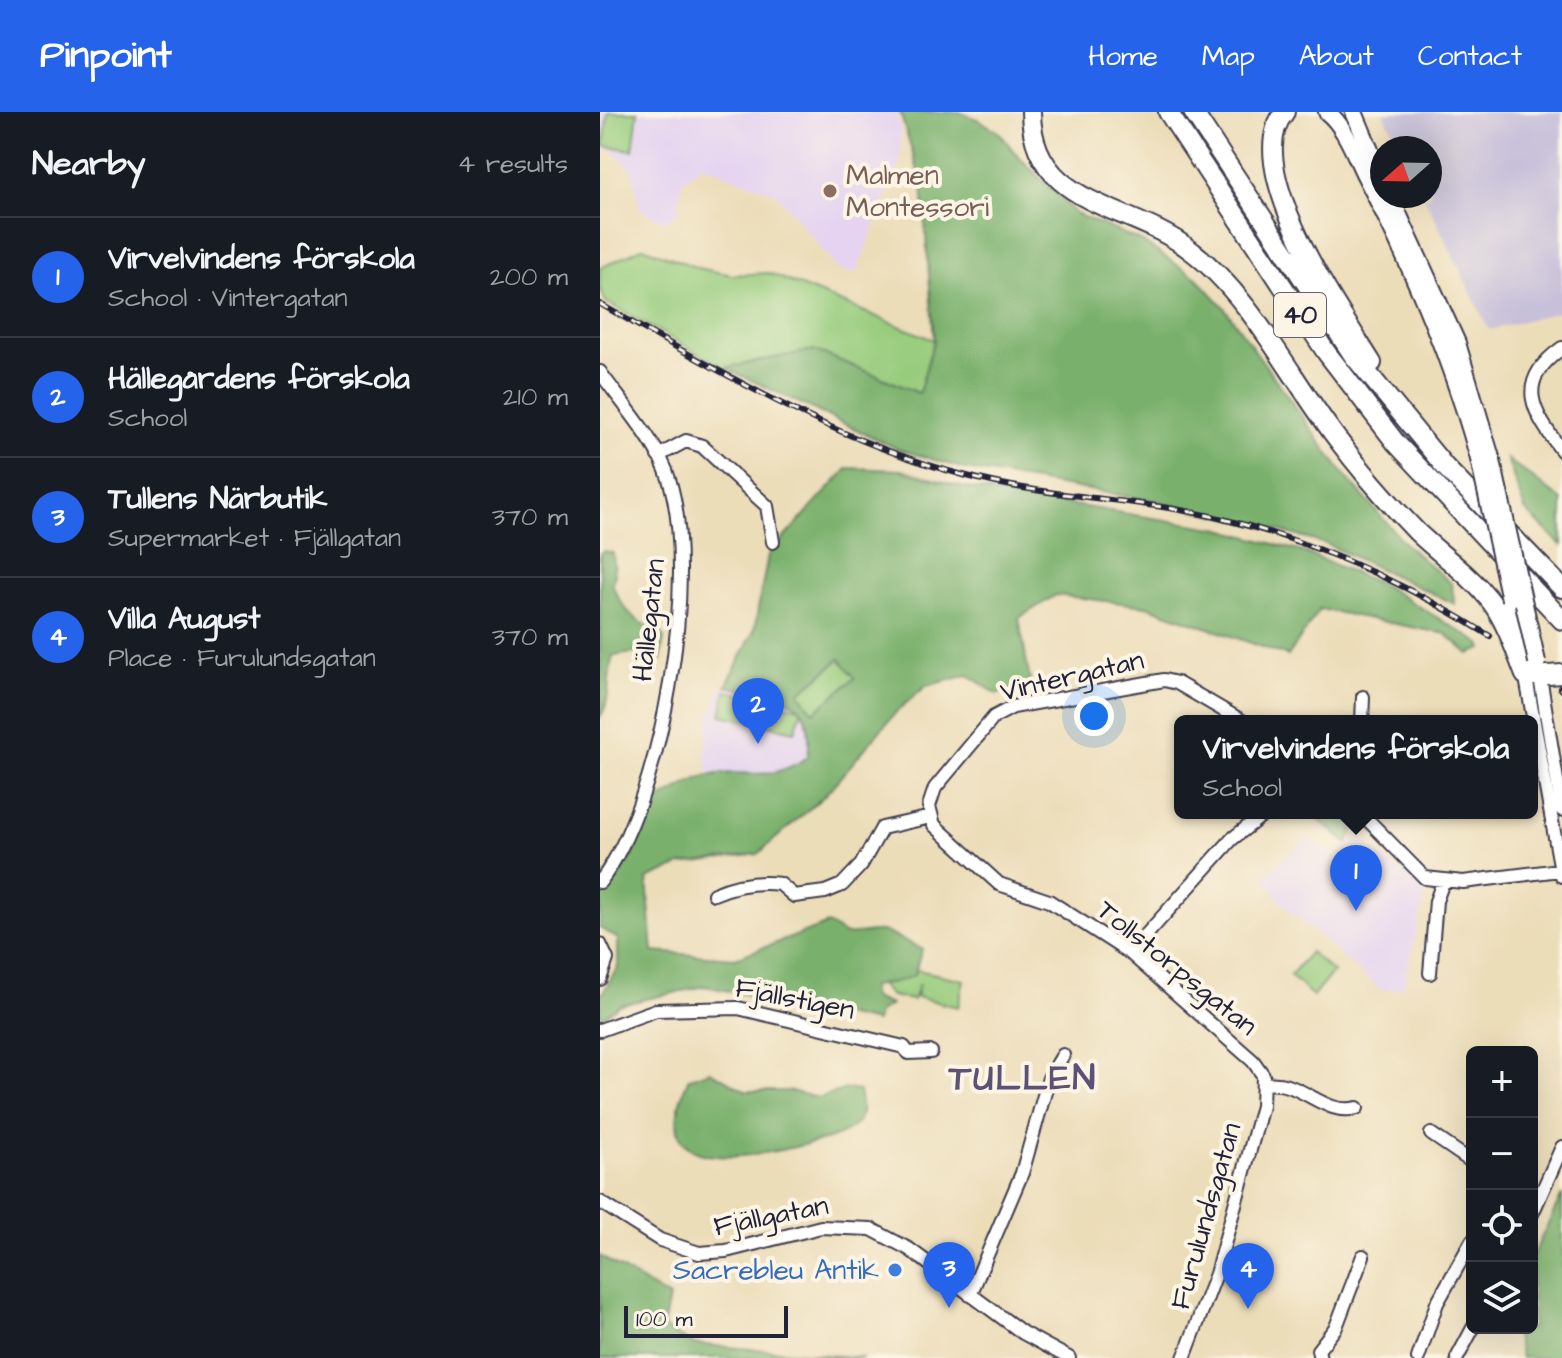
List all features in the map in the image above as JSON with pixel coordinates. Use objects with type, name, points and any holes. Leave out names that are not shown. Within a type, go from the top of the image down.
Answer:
[{"type":"highway","points":[[1031,112],[1035,144],[1043,161],[1065,187],[1164,231],[1190,249],[1230,288],[1338,440],[1382,494],[1490,601],[1531,666],[1562,674]]},
{"type":"highway","name":"40","points":[[1168,112],[1318,341],[1396,443],[1562,620]]},
{"type":"highway","name":"40","points":[[1193,112],[1353,355],[1411,427],[1562,588]]},
{"type":"highway","points":[[1285,112],[1277,124],[1274,144],[1276,170],[1287,207],[1313,267],[1411,427]]},
{"type":"main road","points":[[1315,112],[1360,151]]},
{"type":"main road","points":[[1327,112],[1370,164]]},
{"type":"main road","points":[[1343,112],[1443,344],[1485,460],[1491,515],[1510,599],[1531,666]]},
{"type":"main road","points":[[1354,112],[1360,151]]},
{"type":"main road","points":[[1395,208],[1457,343],[1531,666]]},
{"type":"street","points":[[1562,348],[1542,366],[1532,386],[1534,410],[1562,451]]},
{"type":"street","name":"Hällegatan","points":[[600,372],[658,456],[669,478],[681,544],[673,657],[659,727],[635,819],[624,847],[600,882]]},
{"type":"street","points":[[658,456],[686,441],[702,446],[767,506],[773,542]]},
{"type":"street","points":[[1531,666],[1562,810]]},
{"type":"street","points":[[1367,819],[1417,872],[1443,882],[1561,873],[1531,666]]},
{"type":"street","name":"Vintergatan","points":[[931,817],[929,806],[935,788],[994,717],[1013,707],[1164,680],[1177,683],[1232,715]]},
{"type":"street","points":[[1362,715],[1363,697]]},
{"type":"street","points":[[714,894],[732,886],[762,883],[780,884],[794,896],[833,890],[861,865],[882,828],[931,817]]},
{"type":"street","name":"Tollstorpsgatan","points":[[931,817],[945,837],[999,884],[1049,901],[1130,953],[1253,1061],[1265,1084]]},
{"type":"street","points":[[1130,953],[1232,839],[1257,819]]},
{"type":"street","points":[[1430,973],[1436,901],[1443,882]]},
{"type":"street","points":[[600,944],[607,959],[600,979]]},
{"type":"street","name":"Fjällstigen","points":[[600,1030],[656,1010],[738,1008],[904,1047],[908,1053],[931,1052]]},
{"type":"street","points":[[970,1295],[1022,1173],[1049,1078],[1063,1055]]},
{"type":"street","points":[[1265,1084],[1286,1083],[1336,1109],[1357,1108]]},
{"type":"street","name":"Furulundsgatan","points":[[1184,1358],[1216,1274],[1259,1118],[1265,1084]]},
{"type":"street","points":[[1431,1134],[1466,1158]]},
{"type":"street","points":[[1538,1202],[1562,1147]]},
{"type":"street","points":[[1538,1185],[1545,1189]]},
{"type":"street","name":"Fjällgatan","points":[[600,1202],[660,1240],[699,1253],[726,1251],[821,1227],[871,1229],[909,1249],[1023,1333],[1069,1358]]},
{"type":"street","points":[[1418,1358],[1437,1303],[1466,1252]]},
{"type":"street","points":[[1320,1358],[1318,1350],[1336,1327],[1363,1256]]},
{"type":"street","points":[[1457,1358],[1470,1334]]},
{"type":"shaded area","name":"Malmen Montessori","points":[[600,112],[896,112],[901,129],[900,163],[856,273],[838,270],[776,193],[702,165],[681,183],[678,212],[670,219],[665,222],[641,210],[631,169],[613,151],[600,145]]},
{"type":"shaded area","points":[[1383,112],[1562,112],[1562,311],[1489,330],[1430,208],[1442,208],[1442,136],[1395,136]]},
{"type":"shaded area","points":[[726,686],[792,702],[803,709],[811,731],[808,757],[787,770],[763,776],[709,775],[705,756],[710,716],[720,691]]},
{"type":"shaded area","points":[[1358,836],[1426,891],[1403,988],[1381,990],[1283,905],[1264,877],[1308,838],[1340,856]]},
{"type":"green space","points":[[608,112],[638,112],[633,150],[604,146]]},
{"type":"green space","points":[[900,112],[959,112],[979,120],[999,132],[1016,154],[1076,214],[1141,241],[1197,278],[1223,306],[1341,471],[1406,545],[1451,583],[1455,604],[1326,544],[1249,522],[1154,501],[965,469],[898,449],[725,368],[814,350],[919,393],[934,340],[922,184]]},
{"type":"green space","points":[[643,247],[698,268],[732,275],[769,273],[934,340],[919,393],[814,350],[725,368],[606,302],[600,289],[600,268]]},
{"type":"green space","points":[[1507,459],[1562,500],[1562,546],[1525,510]]},
{"type":"green space","points":[[848,468],[902,470],[962,487],[1221,529],[1306,553],[1383,585],[1481,644],[1483,649],[1469,654],[1446,634],[1320,609],[1288,656],[1146,606],[1056,595],[1019,618],[1031,687],[997,694],[968,675],[926,686],[897,711],[825,795],[758,854],[681,865],[647,879],[653,952],[735,958],[828,924],[846,935],[883,931],[922,949],[914,975],[871,987],[873,998],[890,1005],[878,1013],[876,1022],[705,986],[619,1005],[600,1019],[600,997],[618,967],[618,939],[600,928],[600,874],[617,878],[635,851],[647,807],[702,777],[779,771],[808,757],[809,735],[800,709],[790,701],[726,686],[754,631],[768,555]],"holes":[[[840,659],[855,678],[814,712],[799,693]]]},
{"type":"green space","points":[[600,553],[613,553],[615,575],[612,584],[620,600],[636,619],[660,630],[664,638],[661,660],[642,652],[613,656],[606,704],[600,717]]},
{"type":"green space","points":[[840,659],[856,678],[814,712],[799,693]]},
{"type":"green space","points":[[726,691],[802,709],[795,731],[721,715]]},
{"type":"green space","points":[[1317,819],[1352,819],[1355,824],[1348,844]]},
{"type":"green space","points":[[1310,952],[1333,972],[1313,996],[1290,976]]},
{"type":"green space","points":[[894,965],[964,980],[958,1007],[916,997],[919,984],[913,1000],[891,996],[870,975]]},
{"type":"green space","points":[[710,1071],[746,1091],[789,1091],[819,1098],[846,1089],[859,1091],[860,1118],[840,1135],[790,1148],[741,1156],[719,1157],[700,1153],[686,1145],[678,1130],[679,1108],[689,1078]]},
{"type":"green space","points":[[1562,1195],[1562,1358],[1521,1358],[1515,1334],[1538,1334],[1538,1245]]},
{"type":"green space","points":[[600,1256],[669,1298],[663,1327],[693,1344],[863,1358],[600,1358]]},
{"type":"railway","points":[[600,304],[778,402],[870,444],[998,483],[1188,511],[1255,528],[1359,566],[1426,599],[1490,636]]},
{"type":"place","name":"Malmen Montessori","points":[[830,191]]},
{"type":"place","name":"Hällegårdens förskola","points":[[758,744]]},
{"type":"place","name":"Virvelvindens förskola","points":[[1356,911]]},
{"type":"place","name":"Sacrebleu Antik","points":[[895,1270]]},
{"type":"place","name":"Tullens Närbutik","points":[[949,1308]]},
{"type":"place","name":"Villa August","points":[[1248,1309]]},
{"type":"district","name":"TULLEN","points":[[1023,1078]]}]
